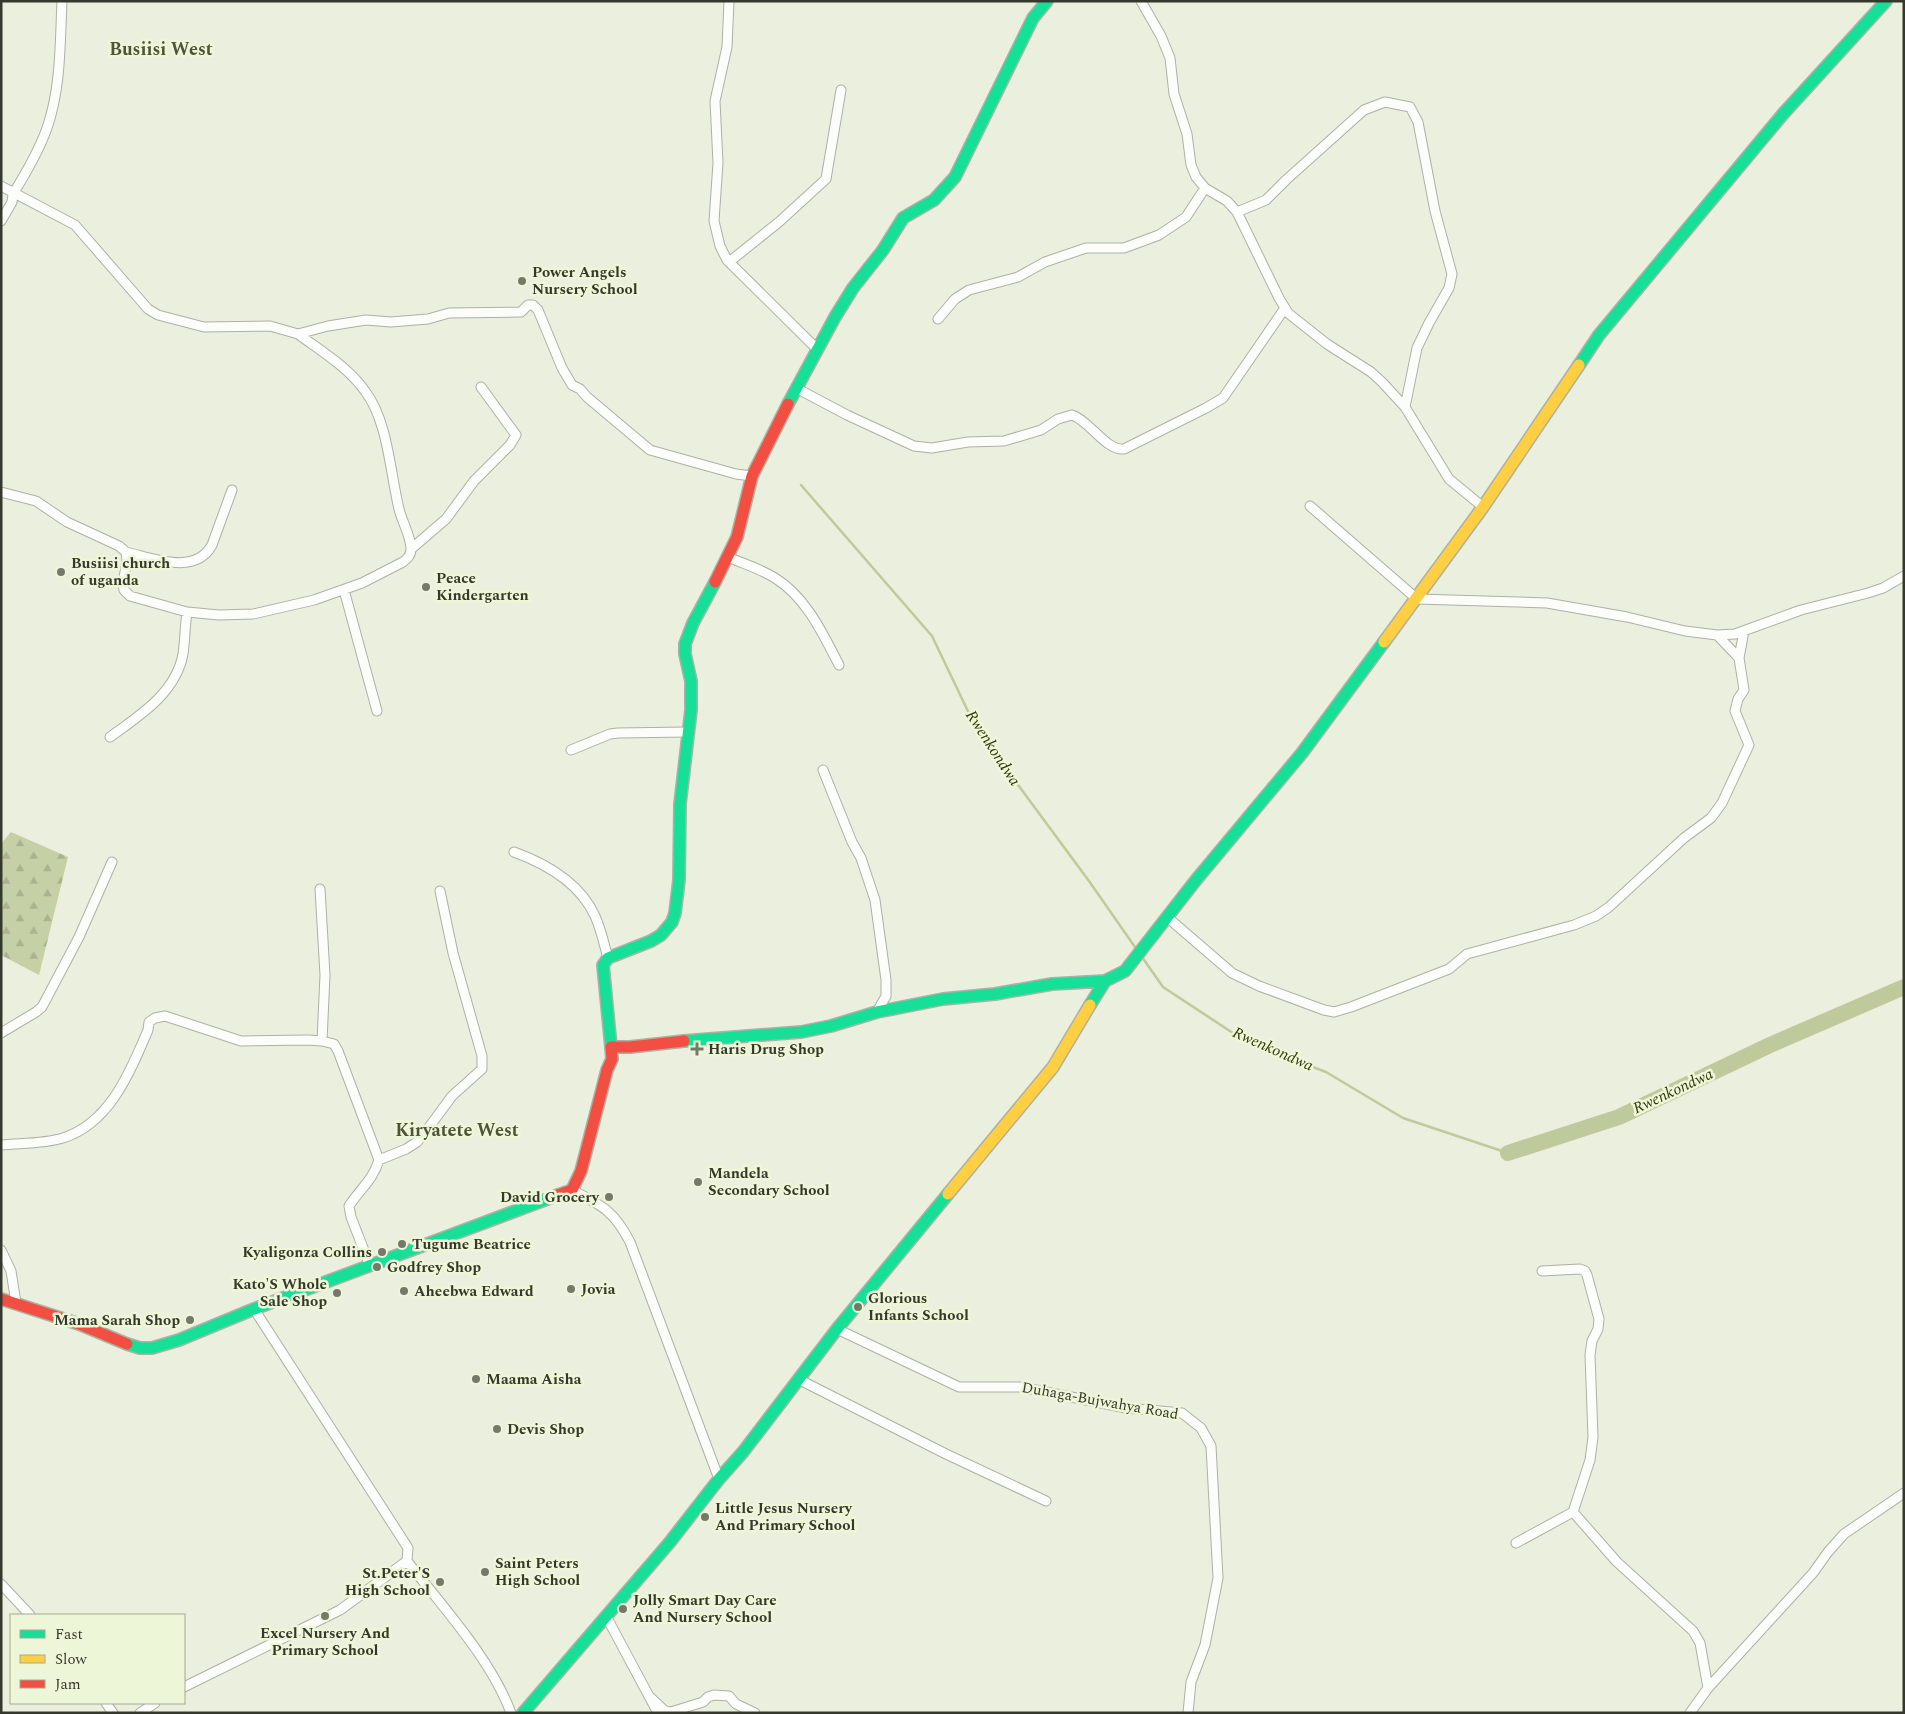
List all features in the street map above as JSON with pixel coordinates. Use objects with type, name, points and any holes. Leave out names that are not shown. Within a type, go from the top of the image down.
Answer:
[{"type":"street","points":[[1,221],[37,151],[52,114],[57,78],[62,1]]},
{"type":"street","points":[[729,1],[727,47],[714,101],[718,170],[714,221],[720,246],[729,262],[817,349]]},
{"type":"street","points":[[1,1299],[79,1324],[128,1345],[140,1348],[164,1345],[254,1309],[572,1190],[581,1171],[607,1070],[612,1059],[603,965],[608,958],[651,941],[661,935],[672,922],[675,913],[679,880],[680,804],[692,695],[685,644],[693,623],[737,537],[752,476],[817,349],[853,288],[883,250],[904,218],[934,200],[955,177],[969,153],[979,126],[1033,18],[1048,1]]},
{"type":"street","points":[[1141,1],[1170,58],[1174,94],[1187,134],[1188,157],[1196,177],[1205,188],[1227,201],[1236,212],[1285,308],[1294,319],[1327,344],[1371,372],[1405,407],[1449,479],[1483,507]]},
{"type":"street","points":[[611,1047],[802,1032],[831,1026],[876,1012],[943,1000],[995,994],[1052,984],[1105,981],[1125,971],[1196,880],[1302,753],[1417,600],[1483,507],[1599,335],[1783,114],[1886,1]]},
{"type":"street","points":[[729,262],[779,222],[826,179],[841,90]]},
{"type":"street","points":[[1236,212],[1266,200],[1364,110],[1385,102],[1410,107],[1418,122],[1435,211],[1452,274],[1449,288],[1417,348],[1405,407]]},
{"type":"street","points":[[1,186],[75,225],[144,305],[158,315],[204,327],[270,326],[298,334],[330,357],[366,391],[373,404],[382,428],[400,511],[411,548],[408,558],[403,562],[344,590],[253,614],[219,615],[187,612],[136,599],[127,594],[123,584],[127,560],[126,552]]},
{"type":"street","points":[[938,319],[955,299],[969,290],[1018,277],[1045,262],[1086,248],[1124,248],[1158,234],[1186,217],[1205,188]]},
{"type":"street","points":[[298,334],[328,326],[366,320],[391,322],[428,319],[449,313],[522,312],[528,305],[533,305],[538,310],[562,368],[572,385],[580,389],[638,441],[650,450],[736,474],[752,476]]},
{"type":"street","points":[[796,388],[847,416],[914,446],[923,448],[968,442],[1004,441],[1041,430],[1058,419],[1072,415],[1084,421],[1111,446],[1124,449],[1223,398],[1285,308]]},
{"type":"street","points":[[411,548],[446,519],[474,481],[510,446],[516,435],[481,387]]},
{"type":"street","points":[[1,492],[36,501],[67,522],[119,546],[126,552],[176,563],[194,561],[209,552],[232,490]]},
{"type":"street","points":[[1310,506],[1417,600],[1547,603],[1627,617],[1685,632],[1717,636],[1735,634],[1801,610],[1868,593],[1883,588],[1904,576]]},
{"type":"street","points":[[728,557],[763,572],[786,586],[816,622],[838,665]]},
{"type":"street","points":[[344,590],[377,711]]},
{"type":"street","points":[[110,738],[148,708],[163,694],[170,684],[183,656],[187,612]]},
{"type":"street","points":[[1167,917],[1232,973],[1259,986],[1334,1012],[1449,969],[1467,954],[1574,925],[1596,916],[1609,907],[1684,838],[1705,823],[1722,803],[1750,745],[1735,711],[1736,704],[1744,690],[1739,658],[1744,631]]},
{"type":"street","points":[[1717,636],[1739,658]]},
{"type":"street","points":[[571,750],[610,734],[688,732]]},
{"type":"street","points":[[823,770],[852,842],[861,858],[875,900],[886,980],[886,996],[876,1012]]},
{"type":"street","points":[[514,852],[533,858],[566,879],[596,917],[608,958]]},
{"type":"street","points":[[1,1033],[36,1012],[47,999],[79,937],[112,862]]},
{"type":"street","points":[[320,889],[325,976],[322,1041]]},
{"type":"street","points":[[379,1160],[406,1149],[417,1142],[452,1096],[482,1069],[482,1056],[453,953],[440,891]]},
{"type":"street","points":[[523,1713],[670,1542],[719,1479],[743,1452],[837,1329],[1052,1067],[1105,981]]},
{"type":"street","points":[[1,1144],[50,1141],[72,1135],[84,1128],[102,1111],[122,1087],[148,1030],[149,1022],[155,1018],[171,1017],[241,1041],[322,1041],[334,1044],[379,1160],[375,1174],[356,1195],[349,1206],[351,1217],[370,1266]]},
{"type":"street","points":[[572,1190],[611,1212],[621,1224],[630,1242],[719,1479]]},
{"type":"street","points":[[1,1250],[11,1271],[16,1304]]},
{"type":"street","points":[[1516,1543],[1574,1512],[1592,1448],[1594,1411],[1590,1355],[1599,1319],[1585,1271],[1577,1269],[1542,1271]]},
{"type":"street","points":[[185,1687],[340,1610],[406,1561],[408,1548],[254,1309]]},
{"type":"street","name":"Duhaga-Bujwahya Road","points":[[837,1329],[959,1387],[1021,1387],[1126,1408],[1182,1413],[1201,1428],[1211,1446],[1218,1578],[1205,1645],[1191,1682],[1188,1713]]},
{"type":"street","points":[[798,1379],[946,1454],[1046,1501]]},
{"type":"street","points":[[1690,1713],[1708,1688],[1813,1573],[1844,1534],[1904,1493]]},
{"type":"street","points":[[1574,1512],[1617,1562],[1693,1631],[1700,1643],[1708,1688]]},
{"type":"street","points":[[406,1561],[467,1637],[504,1693],[512,1713]]},
{"type":"street","points":[[1,1584],[29,1614]]},
{"type":"street","points":[[606,1616],[658,1713]]},
{"type":"street","points":[[650,1697],[665,1710],[671,1712],[703,1702],[708,1697],[714,1695],[729,1696],[736,1704],[755,1713]]},
{"type":"street","points":[[140,1713],[154,1704]]},
{"type":"green space","points":[[11,832],[68,857],[39,975],[1,955],[1,844]]},
{"type":"waterway","name":"Rwenkondwa","points":[[801,485],[932,636],[976,728],[1089,881],[1137,950]]},
{"type":"waterway","name":"Rwenkondwa","points":[[1142,957],[1163,987],[1245,1041],[1326,1072],[1403,1118],[1508,1153]]},
{"type":"waterway","name":"Rwenkondwa","points":[[1508,1153],[1619,1117],[1770,1045],[1904,987]]},
{"type":"traffic: fast","points":[[788,404],[835,317],[853,288],[883,250],[903,218],[934,200],[955,177],[1033,18],[1047,1]]},
{"type":"traffic: fast","points":[[1579,365],[1599,335],[1783,114],[1886,1]]},
{"type":"traffic: fast","points":[[611,1047],[603,965],[608,958],[651,941],[661,935],[672,922],[675,913],[679,880],[680,804],[691,710],[691,681],[685,654],[685,644],[693,623],[715,582]]},
{"type":"traffic: fast","points":[[1090,1005],[1105,981],[1125,971],[1196,880],[1302,753],[1384,642]]},
{"type":"traffic: fast","points":[[684,1041],[801,1032],[831,1026],[877,1012],[943,999],[995,994],[1052,984],[1105,981]]},
{"type":"traffic: fast","points":[[523,1713],[670,1542],[719,1479],[743,1452],[837,1329],[948,1194]]},
{"type":"traffic: fast","points":[[127,1344],[140,1348],[152,1348],[179,1340],[254,1309],[558,1195]]},
{"type":"traffic: slow","points":[[1384,642],[1483,507],[1579,365]]},
{"type":"traffic: slow","points":[[948,1194],[1053,1067],[1090,1005]]},
{"type":"traffic: jam","points":[[715,582],[737,537],[752,476],[788,404]]},
{"type":"traffic: jam","points":[[558,1195],[572,1190],[581,1171],[607,1070],[612,1059],[611,1047],[630,1047],[684,1041]]},
{"type":"traffic: jam","points":[[1,1299],[79,1324],[127,1344]]},
{"type":"place","name":"Power Angels Nursery School","points":[[522,281]]},
{"type":"place","name":"Busiisi church of uganda","points":[[61,572]]},
{"type":"place","name":"Peace Kindergarten","points":[[426,587]]},
{"type":"place","name":"Haris Drug Shop","points":[[697,1049]]},
{"type":"place","name":"Mandela Secondary School","points":[[698,1182]]},
{"type":"place","name":"David Grocery","points":[[609,1197]]},
{"type":"place","name":"Tugume Beatrice","points":[[402,1244]]},
{"type":"place","name":"Kyaligonza Collins","points":[[382,1252]]},
{"type":"place","name":"Godfrey Shop","points":[[377,1267]]},
{"type":"place","name":"Jovia","points":[[571,1289]]},
{"type":"place","name":"Aheebwa Edward","points":[[404,1291]]},
{"type":"place","name":"Kato'S Whole Sale Shop","points":[[337,1293]]},
{"type":"place","name":"Glorious Infants School","points":[[858,1307]]},
{"type":"place","name":"Mama Sarah Shop","points":[[190,1320]]},
{"type":"place","name":"Maama Aisha","points":[[476,1379]]},
{"type":"place","name":"Devis Shop","points":[[497,1429]]},
{"type":"place","name":"Little Jesus Nursery And Primary School","points":[[705,1517]]},
{"type":"place","name":"Saint Peters High School","points":[[485,1572]]},
{"type":"place","name":"St.Peter'S High School","points":[[440,1582]]},
{"type":"place","name":"Jolly Smart Day Care And Nursery School","points":[[623,1609]]},
{"type":"place","name":"Excel Nursery And Primary School","points":[[325,1616]]},
{"type":"district","name":"Busiisi West","points":[[161,49]]},
{"type":"district","name":"Kiryatete West","points":[[457,1130]]}]
